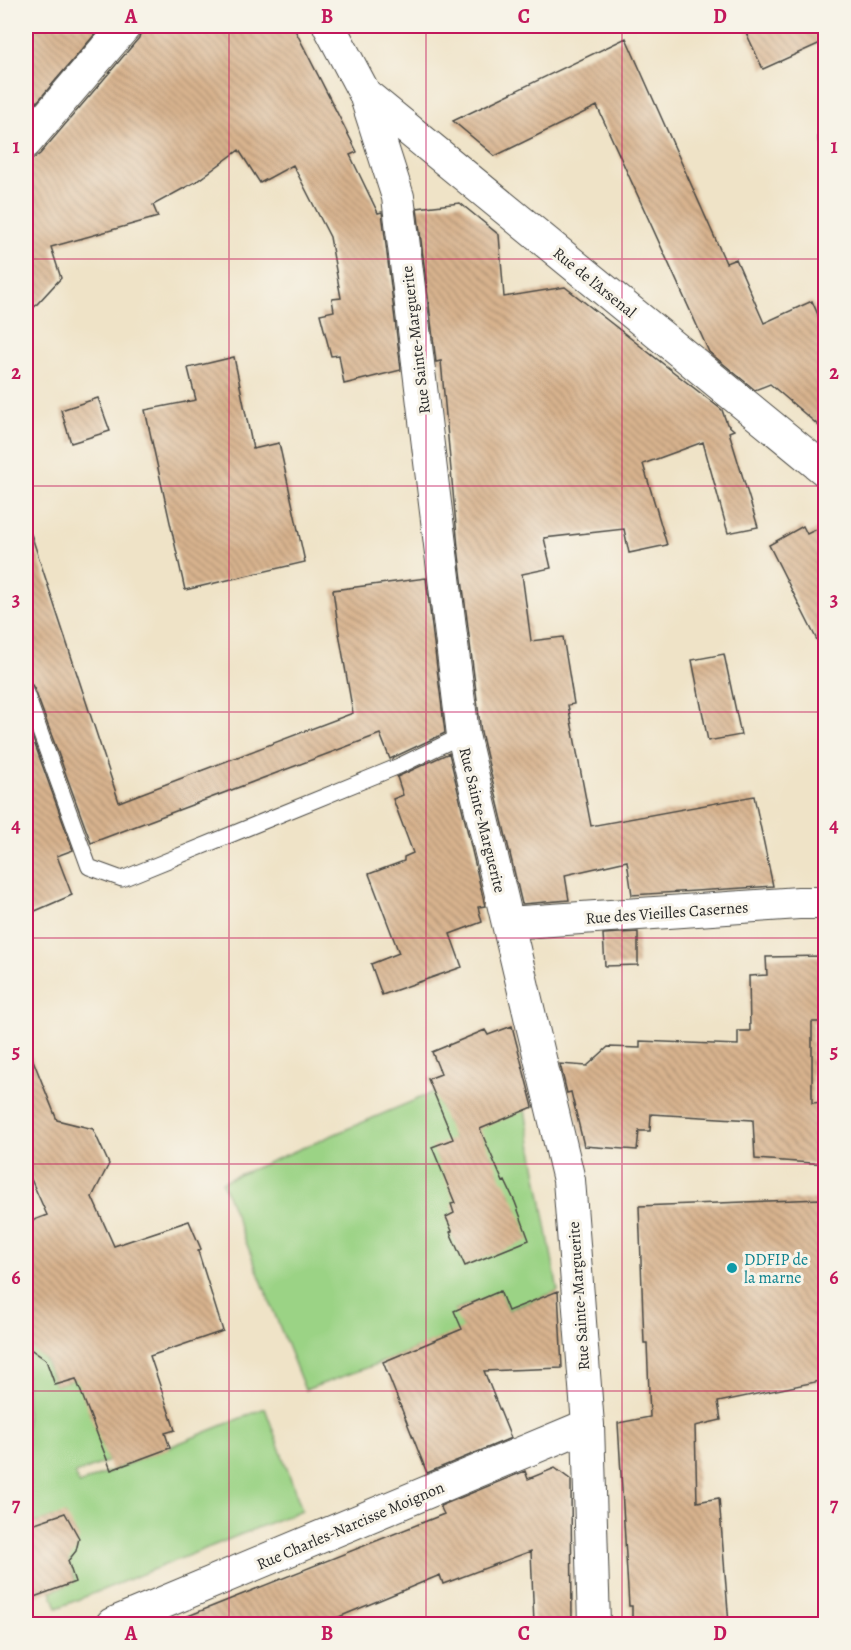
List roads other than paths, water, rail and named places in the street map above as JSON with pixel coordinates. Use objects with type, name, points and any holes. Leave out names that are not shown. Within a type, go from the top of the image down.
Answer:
[{"type":"street","points":[[26,142],[125,26]]},
{"type":"street","name":"Rue Sainte-Marguerite","points":[[329,26],[365,94],[398,197],[463,735],[569,1180],[588,1425],[594,1624]]},
{"type":"street","name":"Rue de l'Arsenal","points":[[365,94],[825,471]]},
{"type":"street","name":"Rue des Vieilles Casernes","points":[[508,924],[825,903]]},
{"type":"street","name":"Rue Charles-Narcisse Moignon","points":[[112,1624],[588,1425]]},
{"type":"lane","points":[[825,136],[825,141]]},
{"type":"lane","points":[[26,693],[89,867],[122,879],[399,766],[463,735]]},
{"type":"place","name":"DDFIP de la marne","points":[[732,1268]]}]
